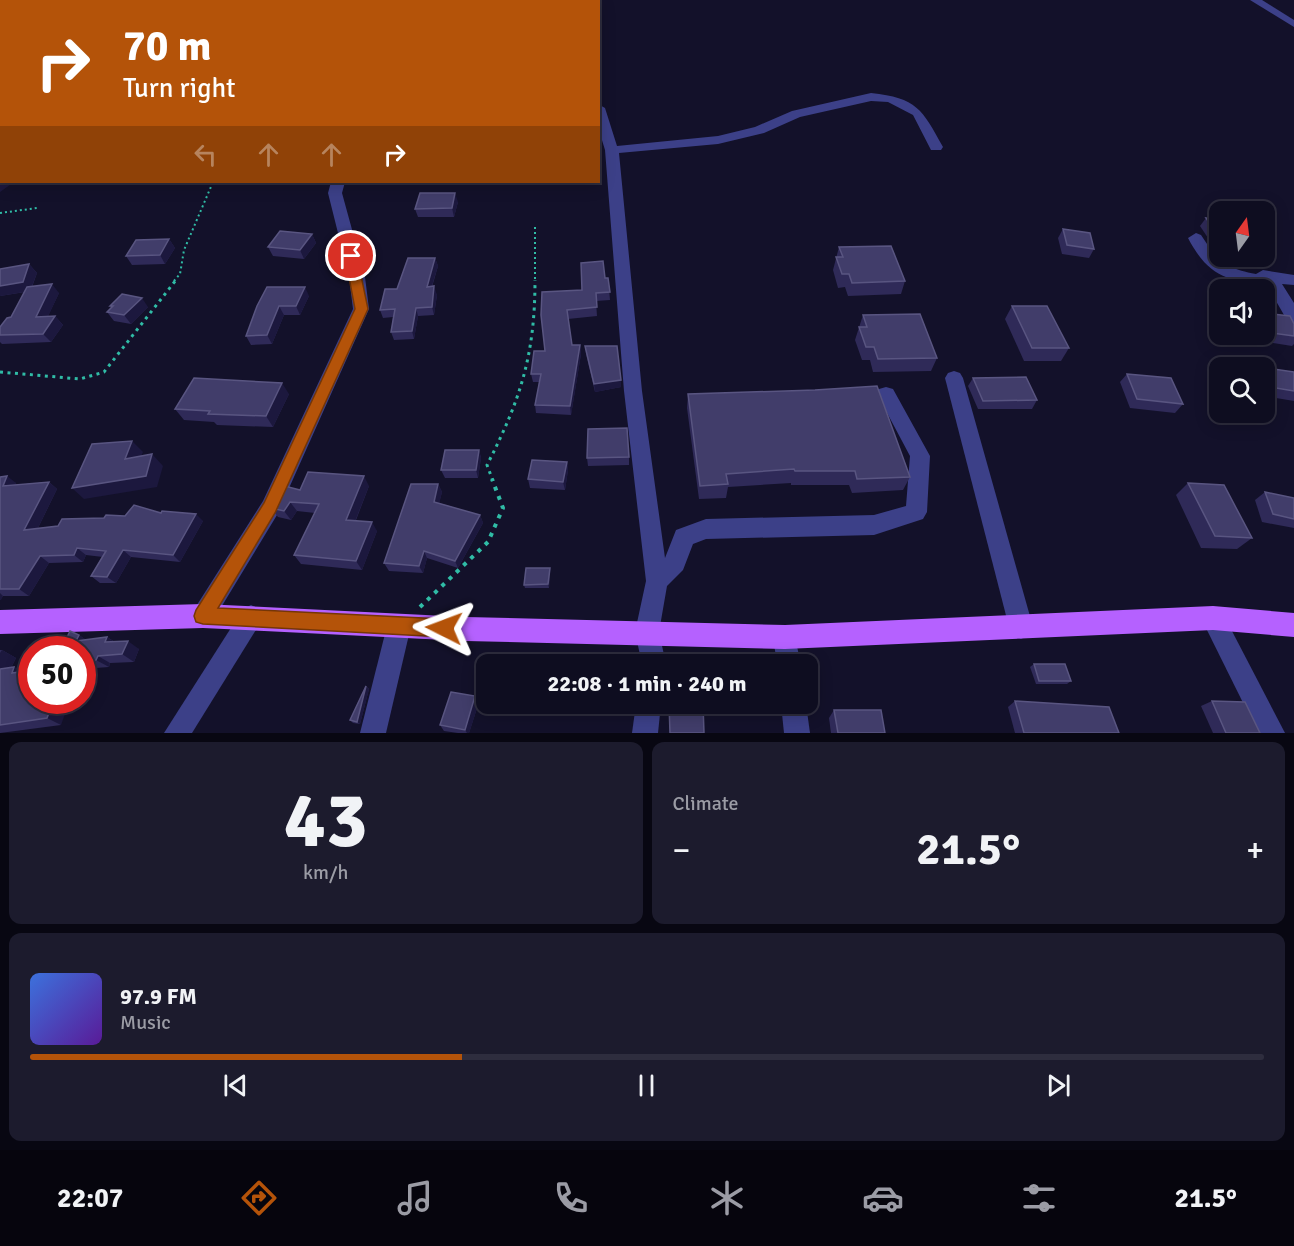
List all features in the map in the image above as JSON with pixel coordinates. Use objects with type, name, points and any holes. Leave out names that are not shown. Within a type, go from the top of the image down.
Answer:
[{"type":"main road","points":[[0,622],[203,616],[399,626],[785,637],[1212,618],[1294,625]]},
{"type":"street","points":[[1255,0],[1294,24]]},
{"type":"street","points":[[612,150],[718,140],[759,130],[796,114],[871,98],[891,99],[918,113],[936,147]]},
{"type":"street","points":[[600,111],[612,150],[633,391],[657,581],[647,632],[652,654]]},
{"type":"street","points":[[203,616],[270,508],[361,309],[357,277],[335,194],[338,183]]},
{"type":"street","points":[[1196,238],[1204,257],[1218,270],[1267,279]]},
{"type":"street","points":[[1238,271],[1268,279]]},
{"type":"street","points":[[1275,280],[1294,280]]},
{"type":"street","points":[[1275,285],[1294,318]]},
{"type":"street","points":[[954,378],[1022,627]]},
{"type":"street","points":[[657,581],[675,563],[684,537],[706,529],[874,525],[916,512],[920,456],[886,394]]},
{"type":"street","points":[[177,733],[251,617]]},
{"type":"street","points":[[1212,618],[1272,733]]},
{"type":"street","points":[[373,733],[399,626]]},
{"type":"street","points":[[785,637],[788,654]]},
{"type":"street","points":[[645,733],[648,714]]},
{"type":"street","points":[[795,714],[798,733]]},
{"type":"path","points":[[0,372],[80,379],[93,378],[104,372],[180,274],[184,250],[213,183]]},
{"type":"path","points":[[0,213],[38,208]]},
{"type":"path","points":[[399,626],[488,542],[503,508],[488,465],[509,423],[530,357],[534,323],[535,227]]},
{"type":"building","points":[[420,193],[455,193],[452,208],[415,209]]},
{"type":"building","points":[[1063,229],[1090,233],[1094,249],[1067,245]]},
{"type":"building","points":[[280,231],[312,234],[300,250],[268,247]]},
{"type":"building","points":[[169,239],[160,255],[126,256],[136,240]]},
{"type":"building","points":[[891,246],[905,281],[852,283],[849,274],[842,274],[836,257],[843,257],[839,247]]},
{"type":"building","points":[[408,258],[435,258],[427,287],[434,286],[432,307],[416,308],[412,331],[391,332],[395,309],[380,310],[385,289],[397,289]]},
{"type":"building","points":[[603,261],[610,292],[596,293],[597,307],[567,310],[572,345],[580,345],[570,406],[535,405],[541,374],[531,374],[534,351],[545,351],[541,315],[542,292],[582,290],[581,263]]},
{"type":"building","points":[[29,264],[23,282],[0,286],[0,269]]},
{"type":"building","points":[[52,284],[36,317],[55,316],[43,334],[0,335],[0,327],[7,318],[11,317],[27,287]]},
{"type":"building","points":[[267,287],[305,287],[296,306],[279,306],[267,335],[246,336],[257,306]]},
{"type":"building","points":[[122,294],[142,298],[124,315],[107,312],[113,306],[110,306]]},
{"type":"building","points":[[1012,306],[1047,306],[1069,348],[1032,348]]},
{"type":"building","points":[[920,314],[937,358],[878,359],[874,347],[866,347],[859,327],[867,327],[863,315]]},
{"type":"building","points":[[1275,314],[1290,316],[1294,324],[1294,336],[1275,333]]},
{"type":"building","points":[[585,346],[617,346],[621,380],[594,384]]},
{"type":"building","points":[[1275,369],[1294,372],[1294,391],[1275,388]]},
{"type":"building","points":[[1127,374],[1171,378],[1183,404],[1137,399]]},
{"type":"building","points":[[1026,377],[1037,400],[983,401],[973,378]]},
{"type":"building","points":[[194,378],[282,383],[266,416],[208,414],[210,411],[175,409]]},
{"type":"building","points":[[877,386],[910,477],[857,479],[855,471],[795,471],[794,469],[726,474],[728,484],[700,486],[688,394]]},
{"type":"building","points":[[627,428],[629,457],[587,458],[588,429]]},
{"type":"building","points":[[132,441],[125,459],[152,454],[146,476],[72,488],[92,444]]},
{"type":"building","points":[[445,450],[479,450],[476,470],[441,470]]},
{"type":"building","points":[[532,460],[567,462],[563,482],[528,479]]},
{"type":"building","points":[[308,472],[364,476],[346,520],[372,522],[356,561],[294,555],[319,504],[290,502],[284,511],[271,508],[285,486],[300,490]]},
{"type":"building","points":[[7,476],[3,486],[49,482],[24,530],[58,526],[62,519],[104,518],[106,515],[125,516],[134,505],[161,513],[162,511],[196,514],[173,555],[123,550],[107,577],[91,576],[106,551],[77,548],[74,555],[40,556],[19,589],[0,589],[0,477]]},
{"type":"building","points":[[1188,483],[1224,485],[1252,538],[1215,536]]},
{"type":"building","points":[[411,484],[438,484],[434,502],[480,515],[455,561],[424,551],[419,566],[384,563]]},
{"type":"building","points":[[1265,492],[1294,498],[1294,519],[1273,514]]},
{"type":"building","points":[[526,568],[550,568],[548,584],[524,585]]},
{"type":"building","points":[[70,631],[79,635],[78,636],[68,636]]},
{"type":"building","points":[[107,637],[105,642],[128,641],[122,654],[98,656],[96,660],[96,638]]},
{"type":"building","points":[[1034,664],[1065,664],[1071,681],[1039,681]]},
{"type":"building","points":[[14,667],[12,673],[18,672],[18,714],[49,714],[47,718],[0,725],[0,669]]},
{"type":"building","points":[[366,686],[357,722],[350,720]]},
{"type":"building","points":[[451,692],[475,696],[465,730],[440,725]]},
{"type":"building","points":[[1015,701],[1109,707],[1119,733],[1024,733]]},
{"type":"building","points":[[1212,701],[1245,702],[1260,733],[1226,733]]},
{"type":"building","points":[[834,710],[881,710],[885,733],[838,733]]},
{"type":"building","points":[[669,714],[703,714],[704,733],[670,733]]},
{"type":"route","points":[[351,256],[357,277],[361,309],[270,508],[203,616],[444,628]]}]
